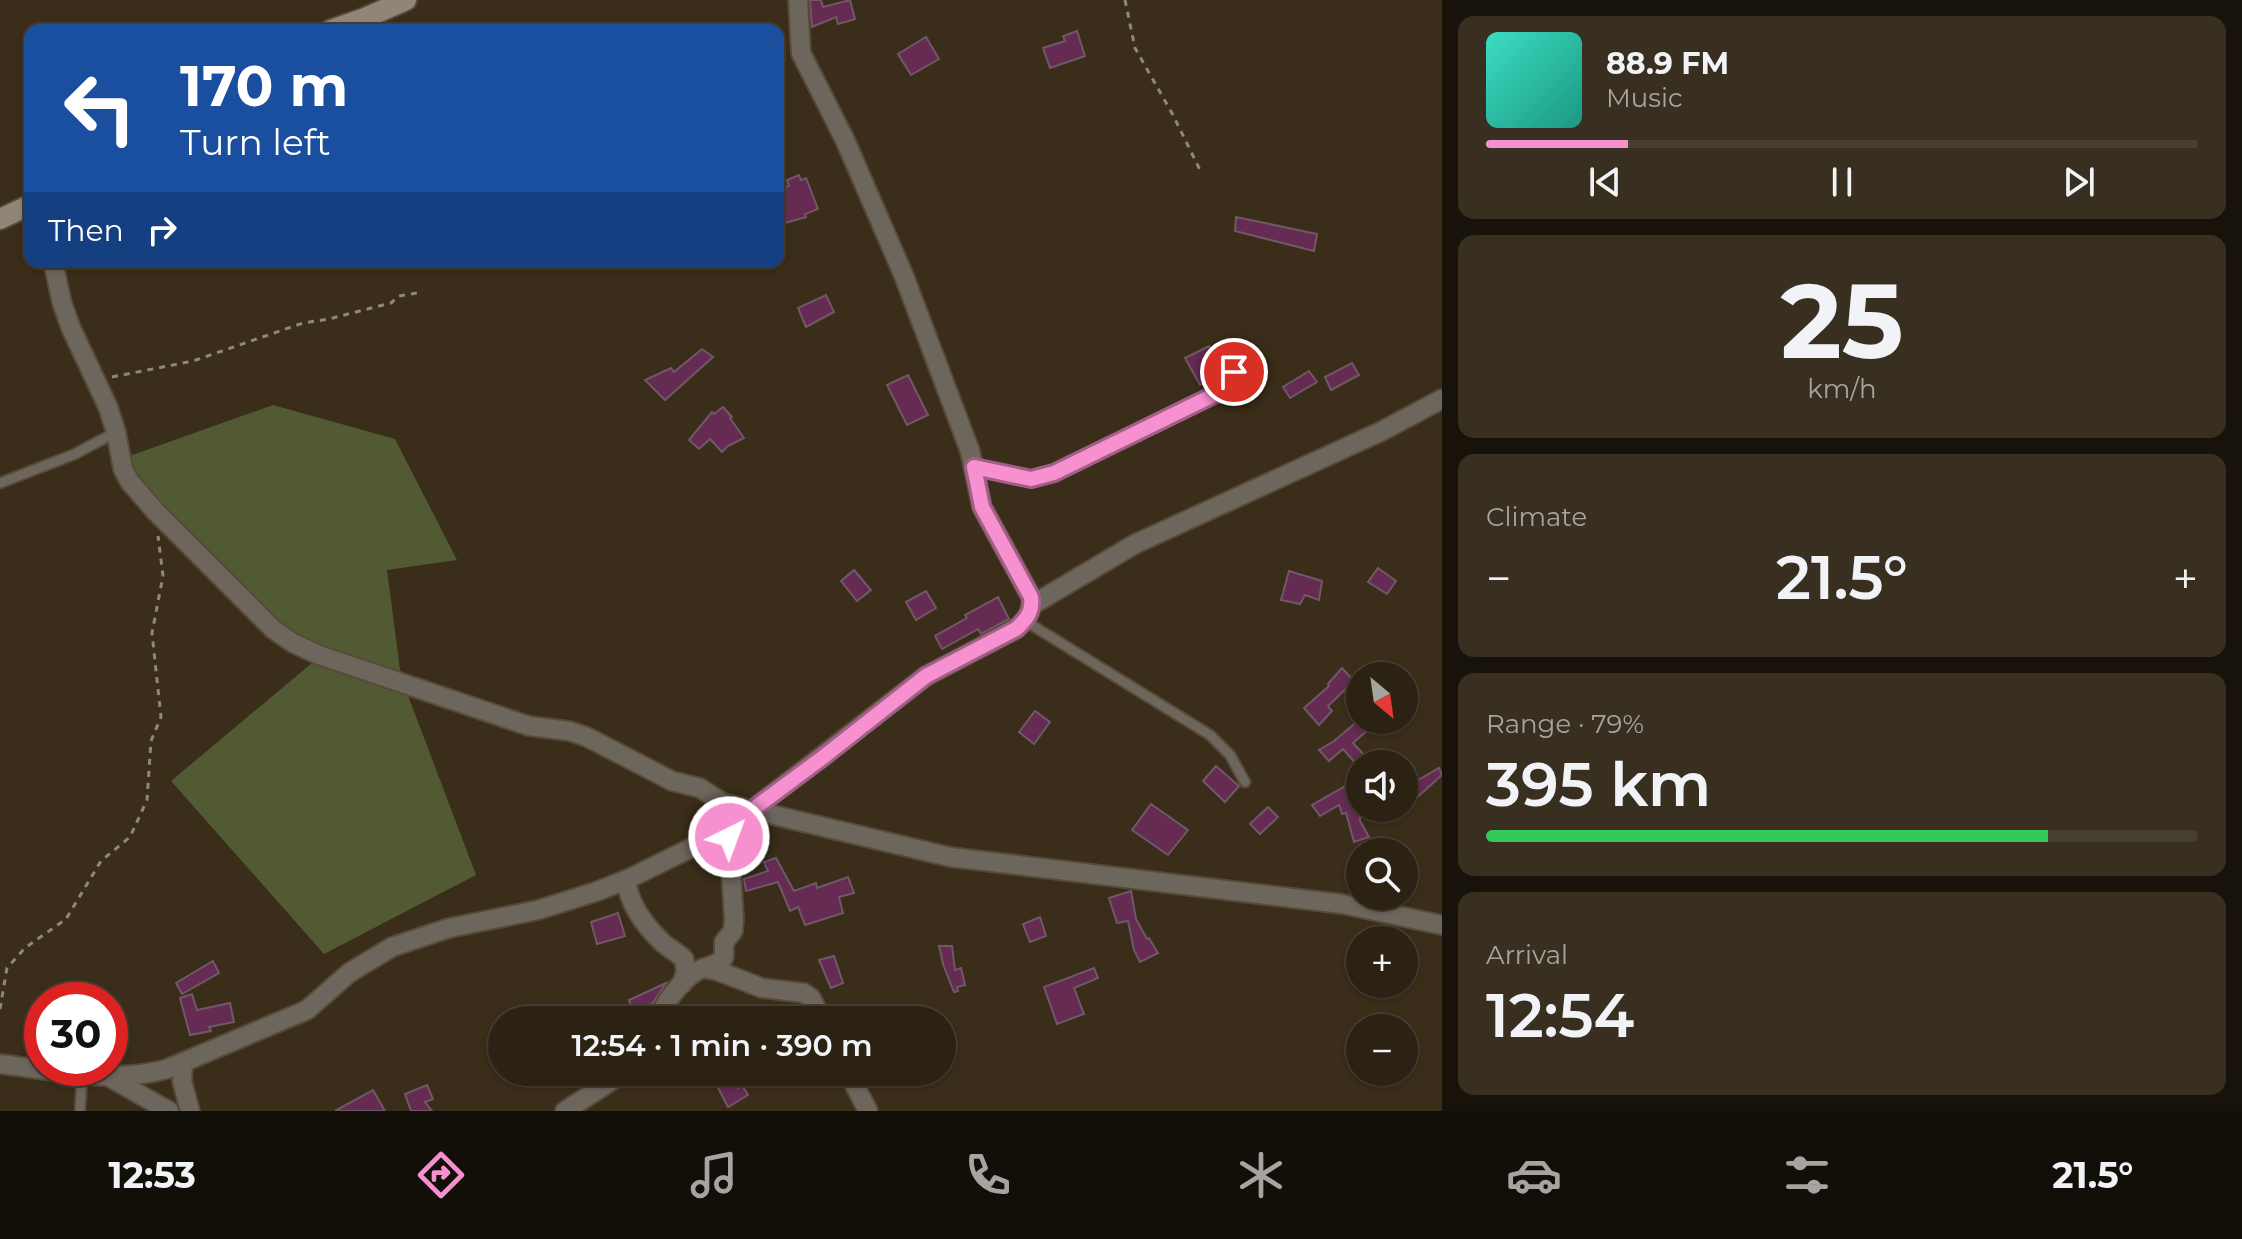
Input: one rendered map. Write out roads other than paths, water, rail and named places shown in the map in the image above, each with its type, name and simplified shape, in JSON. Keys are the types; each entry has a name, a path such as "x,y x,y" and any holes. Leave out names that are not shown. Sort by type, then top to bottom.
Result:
{"street":[{"path":"348,24 406,0"},
{"path":"798,0 801,53 845,140 904,276 974,467 982,507 1028,589 1029,613"},
{"path":"0,219 24,208"},
{"path":"54,268 62,303 99,385 130,482 264,621 304,649 529,726 569,731 587,737 672,781 700,788 723,803 950,857 1342,904 1442,925"},
{"path":"128,1075 150,1074 183,1064 307,1010 349,973 392,947 449,928 538,910 595,892 699,844 752,810 926,676 1016,629 1029,613 1135,544 1382,431 1442,399"},
{"path":"665,1006 695,972 722,961 724,942 733,931 734,920 729,837 733,824"},
{"path":"626,880 634,907 656,936 684,959 686,971 682,984"},
{"path":"703,968 762,988 804,993 815,1006"},
{"path":"0,1064 24,1067"},
{"path":"183,1064 182,1081 190,1111"},
{"path":"125,1086 169,1111"},
{"path":"565,1111 603,1086"},
{"path":"855,1086 868,1111"}],"lane":[{"path":"974,467 1020,478 1043,477 1232,386"},
{"path":"0,483 39,469 116,432"},
{"path":"1029,613 1210,735 1230,755 1245,782"},
{"path":"80,1111 81,1086"}]}
